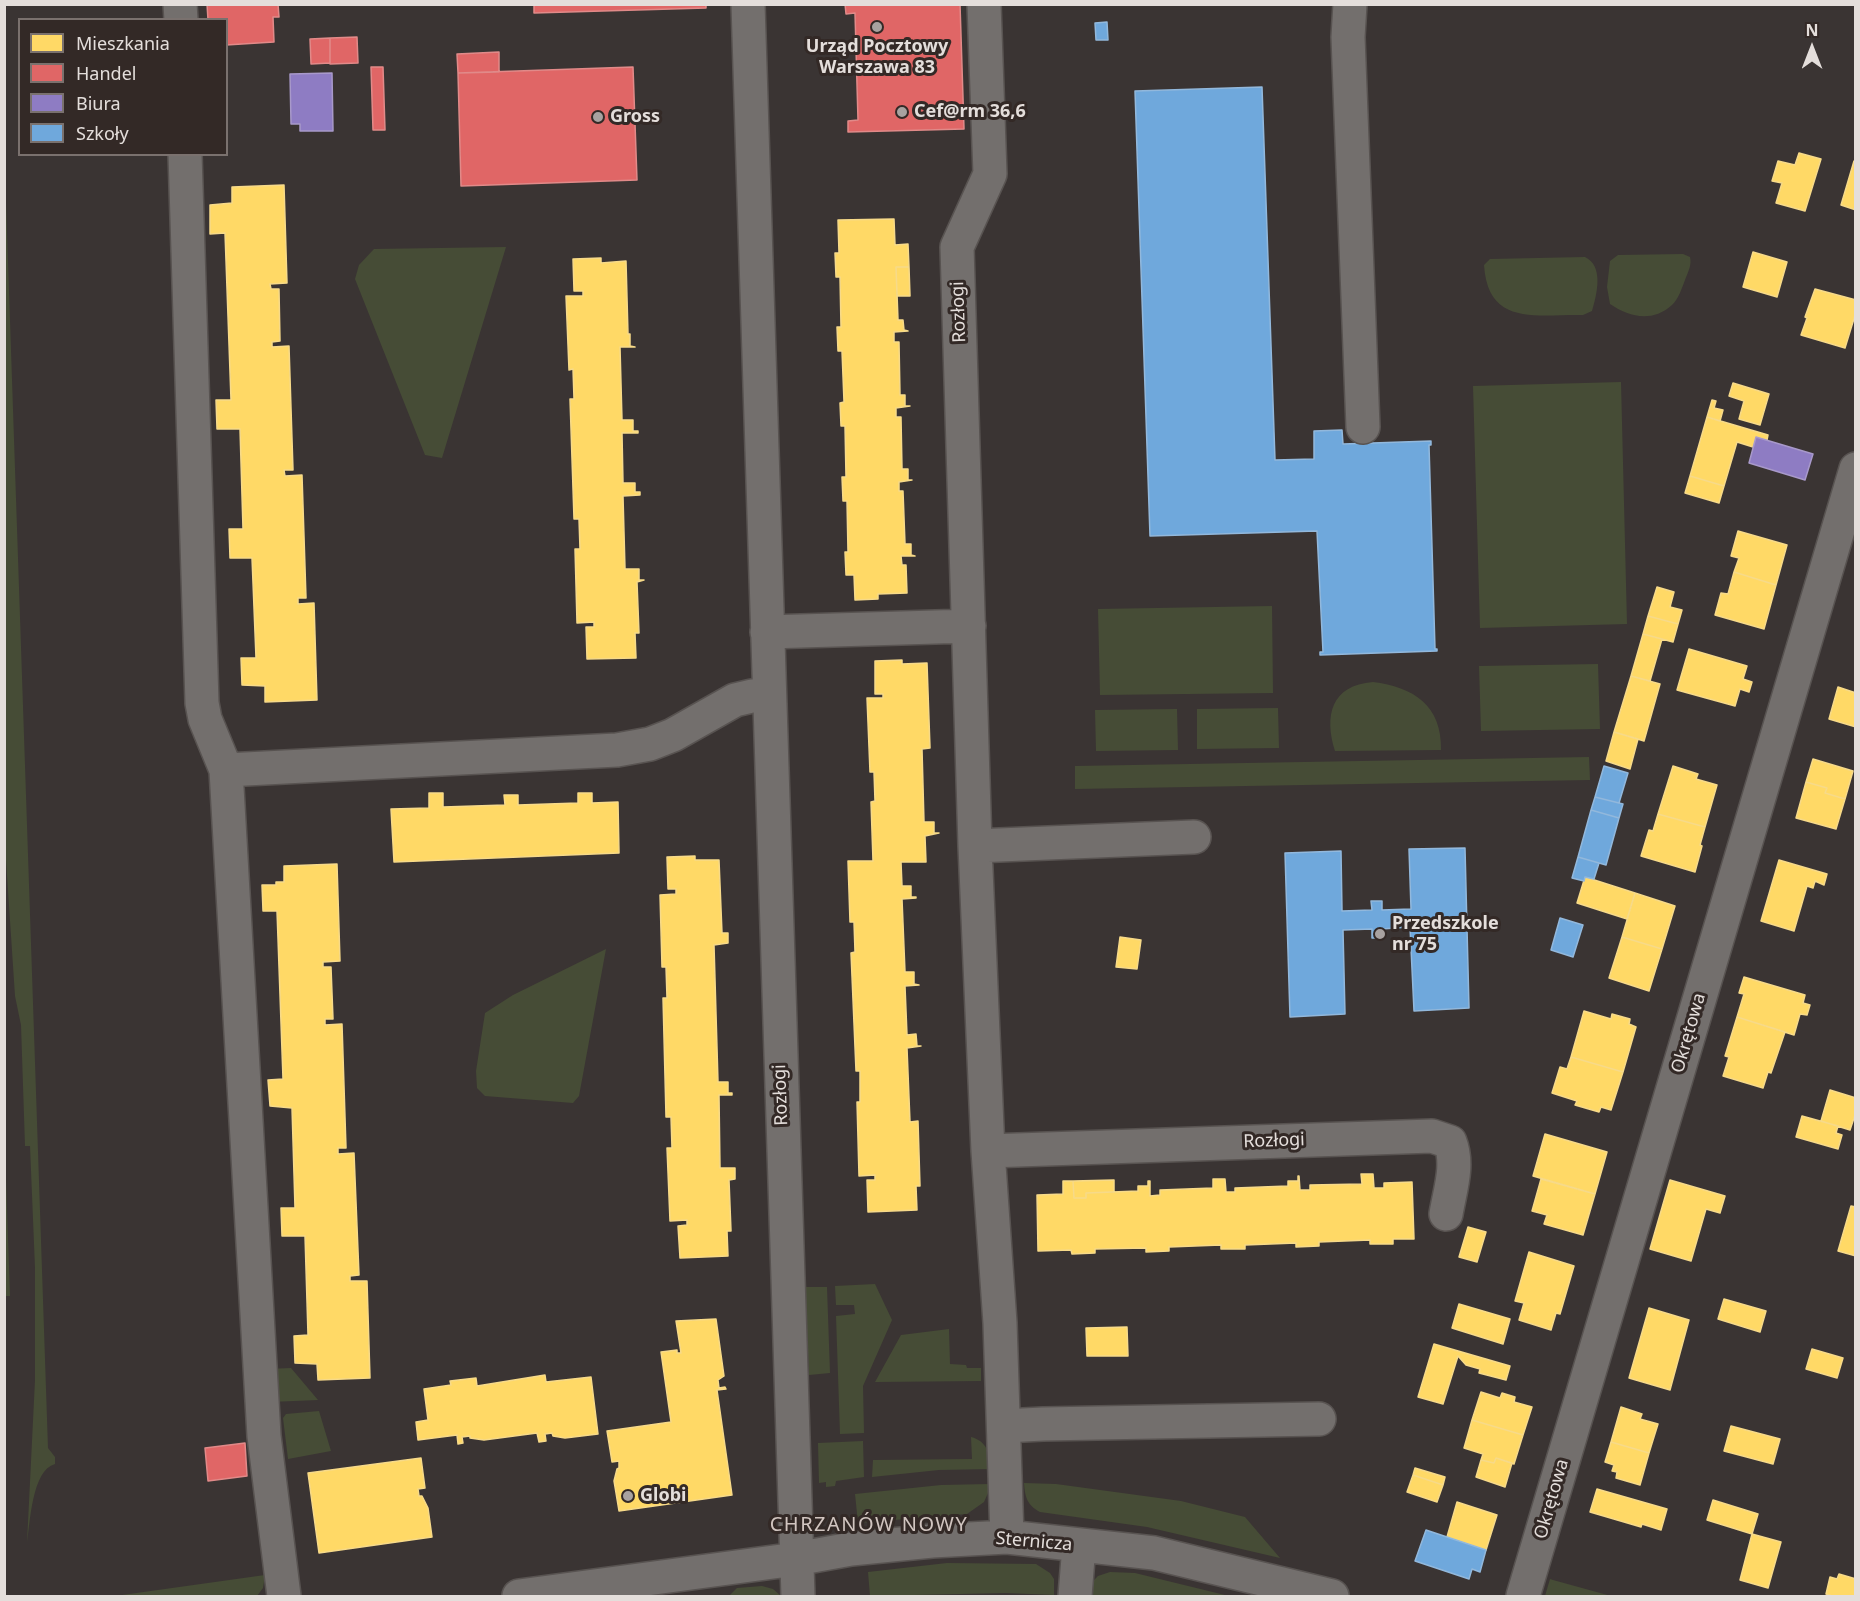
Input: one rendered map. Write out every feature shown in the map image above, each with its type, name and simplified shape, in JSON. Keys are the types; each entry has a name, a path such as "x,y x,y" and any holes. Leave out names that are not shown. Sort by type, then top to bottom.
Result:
{"street":[{"name":"Rozłogi","path":"748,4 798,1596"},
{"name":"Rozłogi","path":"984,4 990,174 957,247 975,846 988,1151 1000,1323 1007,1537"},
{"path":"1350,4 1348,37 1363,428"},
{"path":"185,156 202,703 205,719 226,770 264,1436 284,1596"},
{"name":"Okrętowa","path":"1523,1596 1856,469"},
{"path":"766,632 969,626"},
{"path":"226,770 617,750 650,744 673,735 735,700 769,694"},
{"path":"975,846 1194,837"},
{"name":"Rozłogi","path":"988,1151 1432,1136 1450,1142 1454,1154 1454,1170 1446,1214"},
{"path":"1004,1426 1319,1419"},
{"name":"Sternicza","path":"519,1596 851,1550 909,1543 1007,1537 1154,1552 1332,1596"},
{"path":"1075,1596 1079,1545"}],"green space":[{"path":"5,172 48,1448 55,1457 55,1464 47,1468 37,1486 27,1543 35,1380 35,1268 30,1146 25,1146 21,1025 15,996 4,830"},
{"path":"506,247 442,458 425,455 355,279 359,265 374,249"},
{"path":"1683,254 1690,257 1689,269 1676,300 1664,311 1649,316 1633,315 1610,304 1607,287 1610,261 1618,255"},
{"path":"1585,257 1595,267 1598,281 1592,311 1583,315 1533,315 1505,308 1495,299 1488,285 1484,265 1490,259"},
{"path":"1621,382 1627,624 1480,628 1473,386"},
{"path":"1272,606 1273,693 1100,695 1098,609"},
{"path":"1598,664 1600,729 1481,731 1479,666"},
{"path":"1373,682 1401,688 1422,701 1436,721 1441,750 1335,751 1330,726 1334,704 1348,689 1359,684"},
{"path":"1278,708 1279,748 1197,749 1197,709"},
{"path":"1177,709 1178,750 1096,751 1095,710"},
{"path":"1589,757 1590,780 1075,789 1075,766"},
{"path":"606,949 579,1096 573,1103 485,1096 477,1088 476,1071 485,1013 513,995"},
{"path":"5,1149 10,1296 5,1296 4,1292"},
{"path":"875,1284 892,1320 863,1386 864,1433 840,1434 836,1316 855,1314 854,1305 836,1305 835,1286"},
{"path":"805,1287 827,1287 830,1373 809,1375"},
{"path":"949,1329 950,1364 981,1368 981,1381 875,1382 901,1335"},
{"path":"291,1368 318,1400 270,1402 268,1369"},
{"path":"319,1411 331,1451 288,1459 283,1418 286,1414"},
{"path":"971,1437 981,1442 987,1449 992,1469 939,1470 872,1477 873,1460 972,1459"},
{"path":"863,1441 864,1477 836,1481 835,1486 826,1487 826,1482 819,1483 818,1443"},
{"path":"1024,1483 1056,1484 1181,1501 1245,1517 1280,1558 1147,1527 1040,1512 1028,1500"},
{"path":"989,1484 984,1502 967,1514 858,1523 855,1494 941,1485"},
{"path":"947,1563 1036,1564 1050,1573 1054,1579 1054,1595 1006,1593 870,1596 868,1572"},
{"path":"1110,1572 1135,1573 1229,1596 1090,1596 1091,1583 1098,1576"},
{"path":"265,1575 263,1588 257,1596 115,1596"},
{"path":"1550,1579 1553,1580 1611,1596 1545,1596"},
{"path":"762,1586 773,1589 781,1596 729,1596 737,1588"}],"building: Mieszkania":[{"path":"1799,153 1821,159 1805,211 1776,203 1782,183 1772,181 1778,161 1795,165"},
{"path":"1854,161 1856,161 1856,210 1841,205"},
{"path":"284,185 287,283 270,284 271,289 279,289 280,341 272,342 272,347 289,346 293,470 284,470 285,476 302,475 306,598 298,598 298,604 314,603 317,700 265,702 265,686 242,685 241,658 256,658 252,558 230,558 229,529 243,529 240,429 217,429 216,400 231,400 225,233 210,234 210,205 232,203 232,187"},
{"path":"894,219 895,245 908,244 909,267 896,267 898,320 903,320 904,330 908,331 894,332 894,342 899,342 900,395 905,395 905,406 910,406 896,408 896,417 901,417 902,469 908,469 908,480 912,480 899,482 899,491 903,491 905,544 911,544 911,555 915,556 901,556 902,565 906,565 907,593 878,594 878,599 855,600 854,575 846,575 847,501 843,501 842,477 846,477 845,426 841,426 840,403 844,402 842,351 838,351 837,327 841,327 840,277 836,277 835,253 839,253 838,220"},
{"path":"1753,252 1787,262 1777,297 1743,287"},
{"path":"601,258 601,263 626,261 628,334 630,334 630,346 635,347 620,347 622,420 633,420 633,431 638,431 638,433 622,433 623,483 635,483 635,492 640,492 640,495 623,496 625,569 639,569 639,580 644,580 637,582 639,633 635,633 636,658 587,659 586,627 594,627 594,622 577,623 575,549 580,549 579,519 574,519 570,399 574,399 573,369 569,370 566,296 583,296 583,291 574,291 573,259"},
{"path":"896,267 909,267 910,296 897,296"},
{"path":"1815,289 1856,300 1856,312 1845,348 1801,335"},
{"path":"1733,383 1769,394 1760,425 1739,419 1744,401 1729,396"},
{"path":"1712,400 1716,401 1714,408 1723,410 1720,421 1707,417"},
{"path":"1707,417 1768,435 1767,440 1756,437 1753,447 1737,442 1724,486 1690,476"},
{"path":"1690,476 1724,486 1719,503 1685,493"},
{"path":"1738,531 1787,545 1776,585 1734,572 1739,558 1731,556"},
{"path":"1734,572 1776,585 1764,629 1715,615 1721,593 1728,594"},
{"path":"1657,587 1674,592 1670,607 1682,610 1678,624 1648,616"},
{"path":"1648,616 1678,624 1673,642 1643,634"},
{"path":"1643,634 1662,639 1650,681 1631,676"},
{"path":"1689,649 1747,666 1743,679 1752,682 1749,692 1740,689 1735,706 1677,690"},
{"path":"902,660 902,664 927,663 930,748 922,749 924,822 934,822 934,833 939,833 925,836 926,862 901,862 902,886 911,886 911,897 916,897 902,899 905,972 914,972 914,984 919,985 905,986 907,1035 916,1034 917,1046 921,1046 907,1048 910,1122 918,1121 920,1186 916,1186 917,1210 868,1212 867,1180 875,1180 875,1175 859,1176 857,1102 860,1102 860,1071 856,1071 851,953 855,952 854,922 850,922 848,861 873,861 871,802 875,801 874,772 870,772 867,698 883,698 883,694 875,694 875,661"},
{"path":"1631,676 1660,684 1644,741 1614,732"},
{"path":"1838,687 1856,693 1856,727 1829,719"},
{"path":"1614,732 1638,739 1630,769 1606,761"},
{"path":"1813,759 1853,771 1845,799 1825,793 1827,788 1806,782"},
{"path":"1673,766 1698,774 1696,779 1717,785 1705,827 1658,814"},
{"path":"1806,782 1827,788 1825,793 1845,799 1836,829 1796,818"},
{"path":"429,793 443,793 443,807 505,805 504,795 518,795 518,805 578,803 578,793 592,793 592,803 618,802 619,853 394,862 391,809 429,808"},
{"path":"1658,814 1705,827 1695,872 1641,856 1649,830 1653,831"},
{"path":"695,856 695,860 719,860 722,933 728,933 728,943 714,945 718,1082 728,1082 728,1093 732,1093 732,1095 719,1095 720,1168 735,1168 735,1179 729,1180 731,1231 727,1231 728,1256 680,1258 678,1226 687,1225 687,1220 670,1221 667,1148 672,1148 671,1117 666,1117 663,998 667,998 666,967 662,967 660,895 676,894 676,889 668,889 667,857"},
{"path":"1779,860 1827,874 1824,885 1815,881 1813,888 1807,886 1794,931 1761,921"},
{"path":"337,864 340,961 323,962 323,967 331,967 333,1019 325,1019 325,1025 342,1024 346,1148 338,1148 338,1154 354,1153 359,1275 350,1276 350,1281 367,1281 370,1378 318,1380 317,1364 295,1363 294,1336 308,1335 305,1236 282,1236 281,1208 295,1208 292,1108 270,1106 268,1080 283,1079 277,911 263,911 262,885 276,885 276,882 284,882 284,866"},
{"path":"1585,877 1635,893 1627,919 1577,903"},
{"path":"1635,893 1675,906 1662,949 1622,937"},
{"path":"1120,937 1141,940 1137,969 1116,967"},
{"path":"1622,937 1662,949 1649,991 1609,978"},
{"path":"1744,977 1805,995 1803,1003 1810,1005 1807,1015 1800,1014 1794,1035 1737,1017 1744,994 1739,993"},
{"path":"1584,1011 1611,1019 1612,1014 1630,1019 1629,1024 1636,1027 1623,1072 1571,1057"},
{"path":"1737,1017 1785,1032 1771,1073 1768,1072 1763,1088 1723,1076 1729,1057 1725,1056"},
{"path":"1571,1057 1623,1072 1611,1110 1601,1107 1599,1112 1575,1105 1577,1101 1552,1093 1560,1067 1567,1069"},
{"path":"1830,1090 1856,1098 1856,1112 1850,1130 1821,1121"},
{"path":"1802,1116 1838,1126 1836,1133 1842,1135 1838,1149 1796,1137"},
{"path":"1545,1134 1607,1152 1595,1194 1533,1176"},
{"path":"1361,1174 1373,1174 1374,1188 1384,1188 1384,1183 1412,1182 1414,1239 1393,1239 1393,1244 1370,1244 1370,1240 1319,1242 1319,1246 1296,1247 1296,1243 1245,1245 1245,1249 1221,1249 1221,1245 1169,1247 1169,1251 1146,1252 1146,1248 1095,1249 1095,1253 1072,1254 1071,1250 1038,1251 1037,1195 1063,1194 1063,1181 1073,1181 1074,1198 1086,1198 1086,1193 1138,1191 1138,1186 1148,1186 1148,1181 1150,1181 1150,1196 1160,1195 1160,1190 1213,1188 1213,1179 1225,1179 1226,1192 1235,1192 1235,1188 1288,1186 1288,1181 1298,1181 1299,1176 1300,1190 1310,1190 1310,1185 1362,1184"},
{"path":"1541,1179 1595,1194 1583,1235 1544,1224 1547,1215 1532,1211"},
{"path":"1114,1180 1114,1192 1086,1193 1086,1198 1074,1198 1073,1181"},
{"path":"1670,1180 1725,1196 1720,1213 1706,1209 1691,1261 1650,1249"},
{"path":"1851,1206 1856,1207 1856,1256 1838,1251"},
{"path":"1468,1227 1486,1232 1477,1262 1459,1257"},
{"path":"1529,1252 1574,1266 1560,1314 1556,1313 1551,1330 1519,1320 1524,1303 1515,1301"},
{"path":"1724,1299 1766,1311 1760,1332 1718,1319"},
{"path":"1459,1304 1510,1319 1503,1344 1452,1328"},
{"path":"1649,1308 1689,1320 1670,1390 1629,1378"},
{"path":"716,1319 724,1376 718,1380 719,1388 725,1387 726,1389 717,1390 732,1495 619,1511 614,1481 619,1461 612,1462 607,1431 671,1422 661,1352 677,1350 677,1353 681,1353 676,1321"},
{"path":"1127,1327 1128,1356 1087,1356 1086,1328"},
{"path":"1434,1344 1510,1366 1506,1380 1479,1373 1480,1369 1466,1365 1458,1356 1443,1404 1418,1397"},
{"path":"1812,1349 1843,1358 1837,1378 1806,1369"},
{"path":"545,1375 546,1382 591,1377 598,1434 565,1438 553,1436 552,1433 545,1434 546,1441 539,1442 537,1433 484,1440 470,1438 470,1436 462,1437 463,1443 458,1444 457,1435 418,1440 416,1422 428,1420 424,1389 451,1385 450,1381 476,1378 477,1386"},
{"path":"1481,1392 1500,1398 1502,1393 1515,1397 1514,1402 1532,1407 1523,1435 1472,1420"},
{"path":"1621,1407 1642,1414 1640,1419 1658,1424 1649,1453 1611,1442"},
{"path":"1472,1420 1523,1435 1514,1464 1496,1458 1494,1463 1481,1460 1483,1454 1464,1448"},
{"path":"1731,1426 1780,1439 1773,1464 1724,1451"},
{"path":"1611,1442 1649,1453 1640,1485 1616,1478 1617,1472 1612,1471 1614,1465 1605,1462"},
{"path":"421,1458 425,1488 418,1489 419,1496 422,1496 428,1508 432,1537 319,1553 308,1473"},
{"path":"1496,1458 1512,1463 1505,1487 1476,1477 1481,1460 1494,1463"},
{"path":"1415,1468 1445,1477 1443,1485 1413,1475"},
{"path":"1413,1475 1443,1485 1437,1502 1407,1492"},
{"path":"1597,1489 1667,1509 1661,1530 1642,1524 1641,1527 1590,1512"},
{"path":"1713,1500 1758,1514 1752,1534 1707,1520"},
{"path":"1457,1502 1497,1515 1486,1550 1447,1537"},
{"path":"1752,1534 1781,1542 1768,1588 1740,1580"},
{"path":"1839,1574 1856,1579 1856,1596 1826,1594 1830,1577 1837,1579"}],"building: Handel":[{"path":"207,4 278,4 279,17 273,17 274,42 228,45 228,18 208,18"},
{"path":"534,4 706,4 706,8 534,13"},
{"path":"845,4 960,4 964,129 848,132 848,121 858,120 855,13 846,14"},
{"path":"357,37 358,63 330,64 330,38"},
{"path":"330,38 330,63 311,64 310,39"},
{"path":"499,52 499,72 458,73 457,54"},
{"path":"371,67 383,67 385,130 373,130"},
{"path":"633,67 637,180 461,186 458,73"},
{"path":"245,1443 247,1476 208,1481 205,1448"}],"building: Biura":[{"path":"332,73 333,131 300,131 300,124 291,124 290,74"},
{"path":"1756,437 1813,454 1805,480 1749,463"}],"building: Szkoły":[{"path":"1107,22 1108,40 1096,40 1095,23"},
{"path":"1262,87 1275,460 1314,459 1314,431 1342,430 1343,444 1431,441 1429,445 1435,649 1437,651 1320,655 1320,652 1323,652 1317,531 1150,536 1135,91"},
{"path":"1604,766 1628,773 1619,803 1595,797"},
{"path":"1595,797 1623,804 1619,818 1591,810"},
{"path":"1591,810 1619,818 1606,865 1578,857"},
{"path":"1465,848 1469,1008 1414,1011 1410,927 1381,929 1382,938 1372,938 1372,929 1343,930 1345,1014 1290,1017 1285,853 1341,851 1342,911 1372,910 1371,901 1382,901 1382,910 1411,909 1409,849"},
{"path":"1578,857 1599,863 1594,879 1585,877 1584,881 1572,878"},
{"path":"1560,918 1583,925 1573,957 1551,950"},
{"path":"1426,1530 1486,1550 1480,1572 1472,1569 1469,1579 1415,1561"}],"place":[{"name":"Urząd Pocztowy Warszawa 83","path":"877,27"},
{"name":"Cef@rm 36,6","path":"902,112"},
{"name":"Gross","path":"598,117"},
{"name":"Przedszkole nr 75","path":"1380,934"},
{"name":"Globi","path":"628,1496"}],"district":[{"name":"CHRZANÓW NOWY","path":"869,1525"}]}
